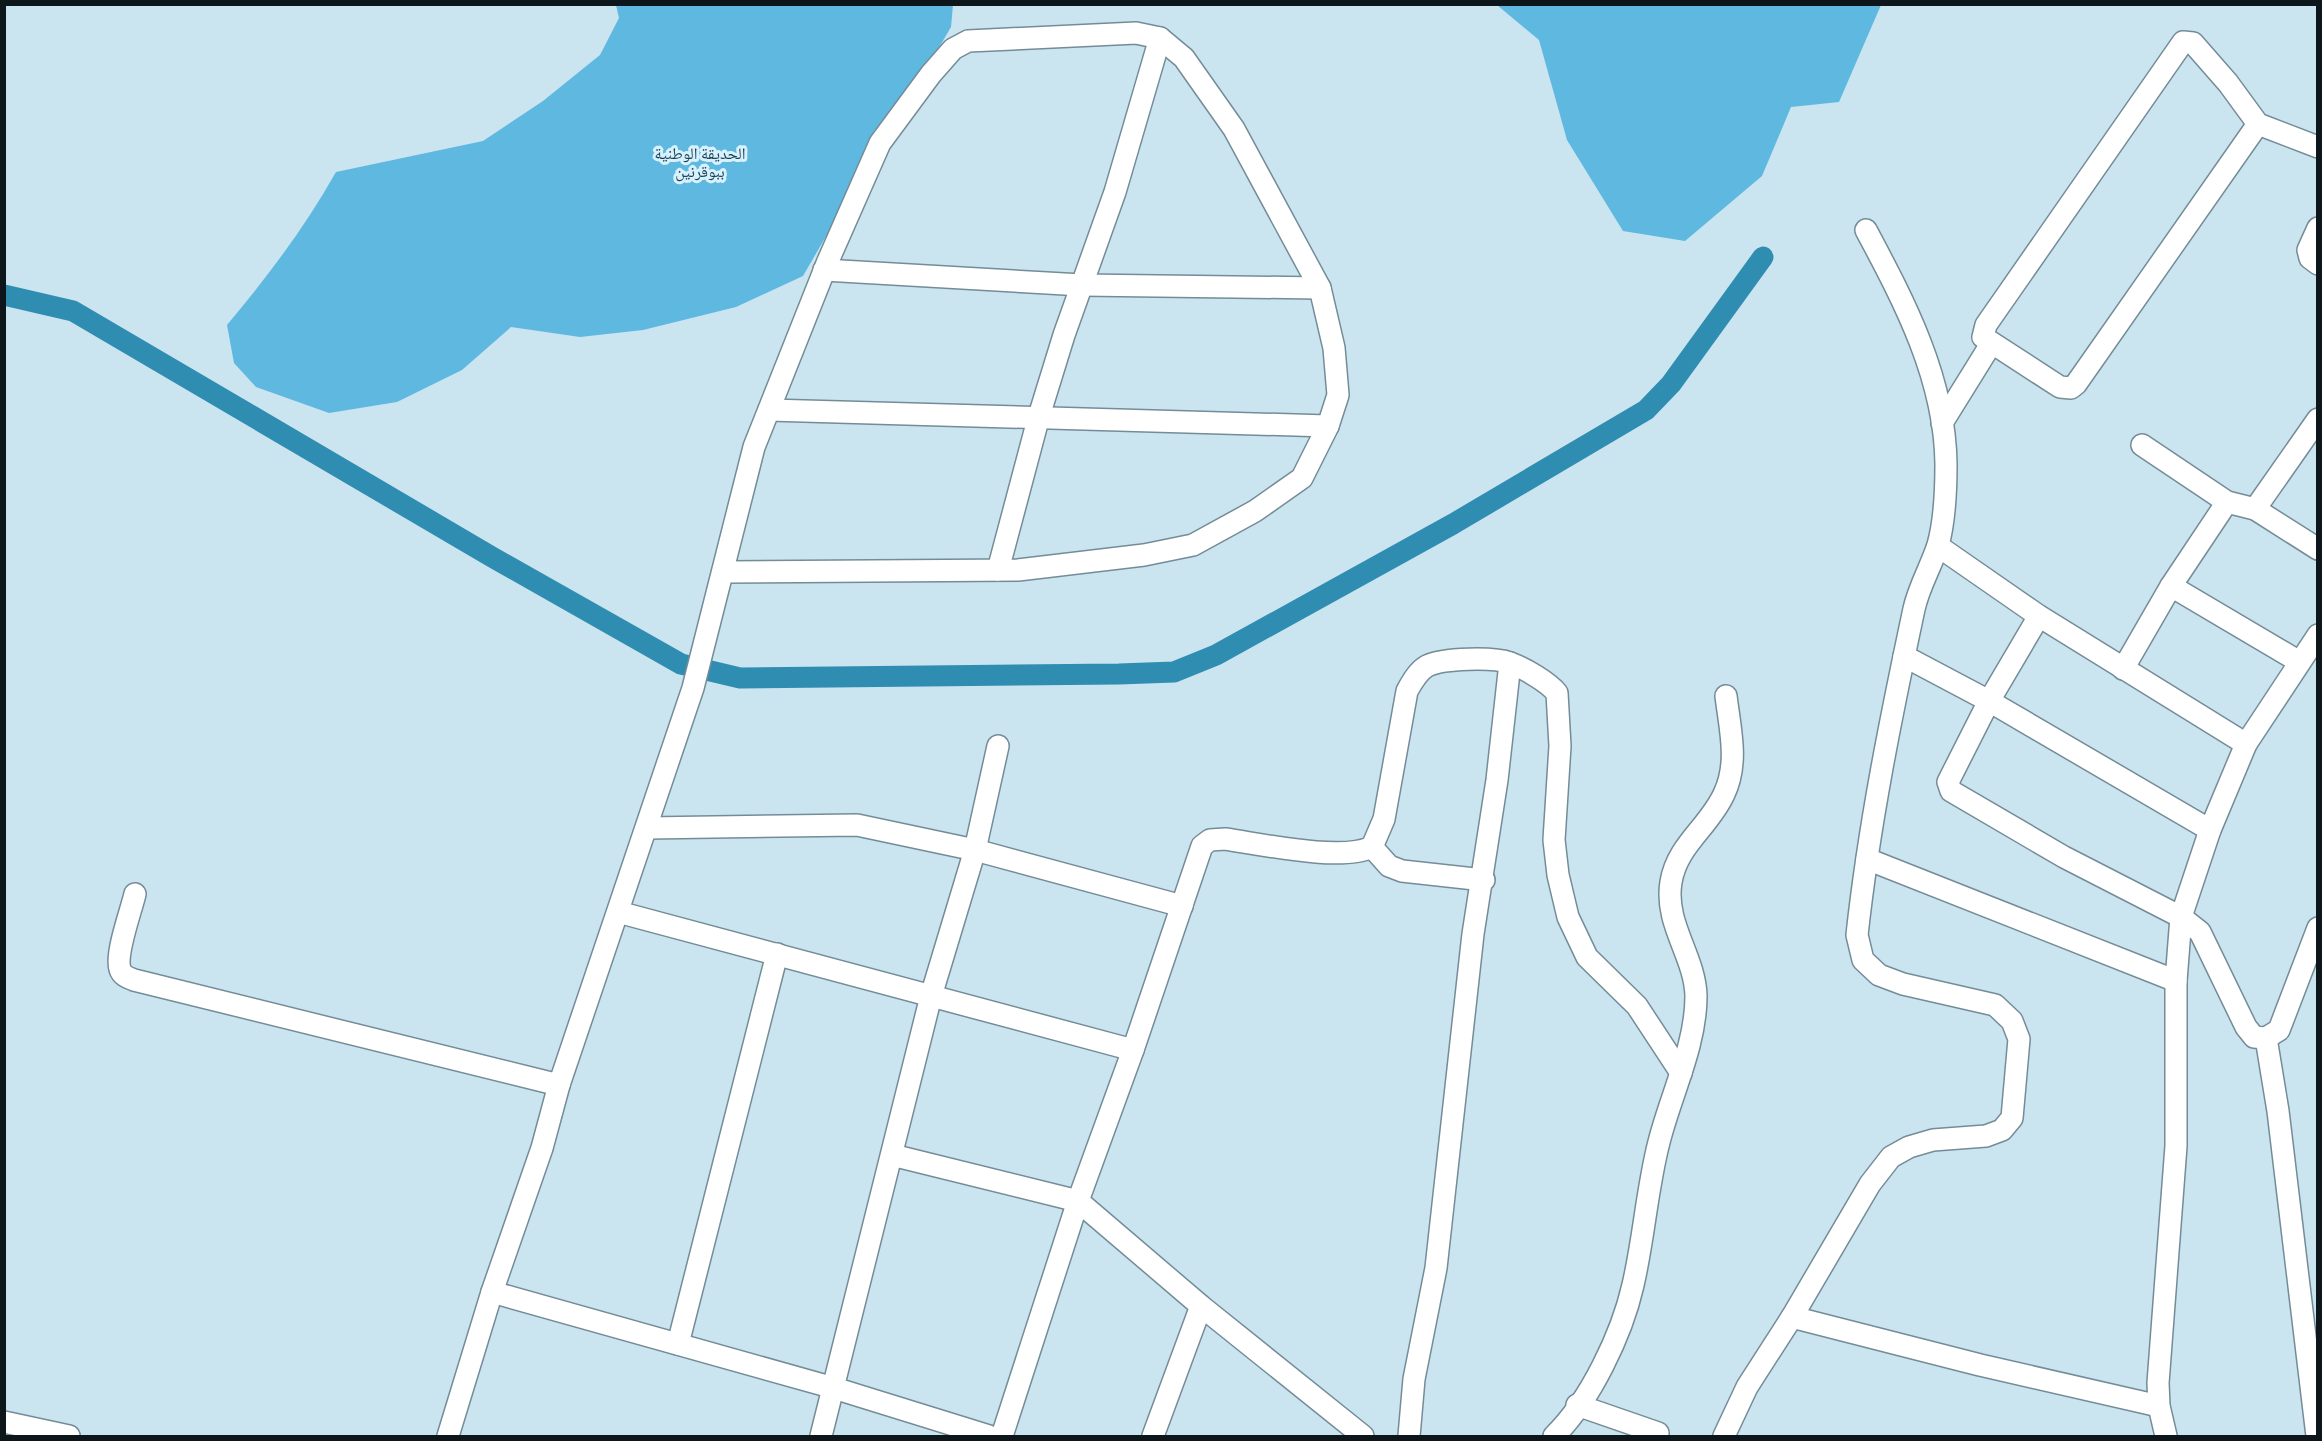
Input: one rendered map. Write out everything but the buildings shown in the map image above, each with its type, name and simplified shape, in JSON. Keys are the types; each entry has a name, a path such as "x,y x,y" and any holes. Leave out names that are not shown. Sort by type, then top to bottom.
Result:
{"street":[{"path":"448,1437 492,1292 542,1148 559,1084 693,688 709,635 724,572 754,447 824,270 880,143 953,49 968,40 1136,33 1160,38 1184,58 1234,129 1320,288 1334,348 1338,395 1328,426 1302,478 1255,511 1193,545 1144,555 998,570 724,572"},
{"path":"998,570 1039,416 1115,192 1160,38"},
{"path":"2258,124 2071,388 2060,387 1983,337 1983,330 2183,42 2193,43 2228,82 2258,124 2318,147"},
{"path":"2318,228 2308,250 2310,258 2318,264"},
{"path":"1724,1437 1747,1387 1792,1317 1870,1184 1891,1157 1909,1147 1933,1140 1986,1136 2002,1130 2012,1118 2019,1039 2012,1021 1995,1005 1903,984 1879,975 1863,960 1857,935 1882,762 1904,656 1917,595 1938,546 1945,503 1946,462 1942,423 1933,378 1916,330 1866,230"},
{"path":"824,270 1082,285 1320,288"},
{"path":"1942,423 1991,344"},
{"path":"769,410 1328,426"},
{"path":"2255,509 2318,419"},
{"path":"2142,445 2227,502 2255,509 2318,549"},
{"path":"2123,669 2171,586 2227,502"},
{"path":"1938,546 2039,616 2246,744"},
{"path":"2171,586 2298,661"},
{"path":"2039,616 1989,701 1948,782 1951,791 2064,857 2181,917 2200,932 2246,1027 2254,1037 2266,1038 2279,1030 2318,928"},
{"path":"2166,1437 2158,1406 2159,1341 2176,1146 2176,981 2181,917 2210,830 2246,744 2298,661 2318,635"},
{"path":"1904,656 1989,701 2210,830"},
{"path":"1002,1437 1078,1201 1133,1050 1202,846 1209,840 1225,839 1334,853 1360,853 1372,848 1384,819 1407,691 1416,676 1428,666 1448,662 1484,660 1510,663 1554,688 1559,696 1560,746 1554,840 1563,896 1578,941 1587,957 1636,1006 1681,1073"},
{"path":"1409,1437 1414,1379 1436,1268 1473,934 1484,880 1510,663"},
{"path":"1554,1437 1577,1406 1606,1359 1633,1286 1659,1142 1681,1073 1695,1008 1696,993 1670,911 1669,897 1678,858 1719,804 1730,776 1734,756 1726,696"},
{"path":"821,1437 931,996 975,850 998,746"},
{"path":"646,828 857,825 975,850 1182,906"},
{"path":"1372,848 1389,866 1402,871 1484,880"},
{"path":"1867,859 2176,981"},
{"path":"135,894 119,957 120,969 124,975 134,980 559,1084"},
{"path":"618,912 1133,1050"},
{"path":"678,1344 777,954"},
{"path":"2266,1038 2279,1121 2317,1437"},
{"path":"892,1155 1078,1201 1201,1306 1363,1437"},
{"path":"492,1292 834,1388 989,1437"},
{"path":"1153,1437 1201,1306"},
{"path":"1792,1317 1980,1365 2158,1406"},
{"path":"1577,1406 1663,1435"},
{"path":"4,1422 69,1437"}],"green space":[{"name":"الحديقة الوطنية ببوقرنين","path":"616,5 953,5 951,27 921,78 874,131 847,200 803,276 736,307 643,330 580,337 511,327 462,370 397,402 329,413 256,387 234,363 227,325 285,251 336,172 483,141 543,101 600,55 619,18"},
{"path":"1497,5 1881,5 1839,102 1791,107 1762,176 1685,241 1623,231 1567,140 1539,40"}],"waterway":[{"path":"4,295 73,311 492,557 681,664 740,678 1119,674 1174,672 1216,655 1453,524 1646,410 1671,384 1763,257"}]}
